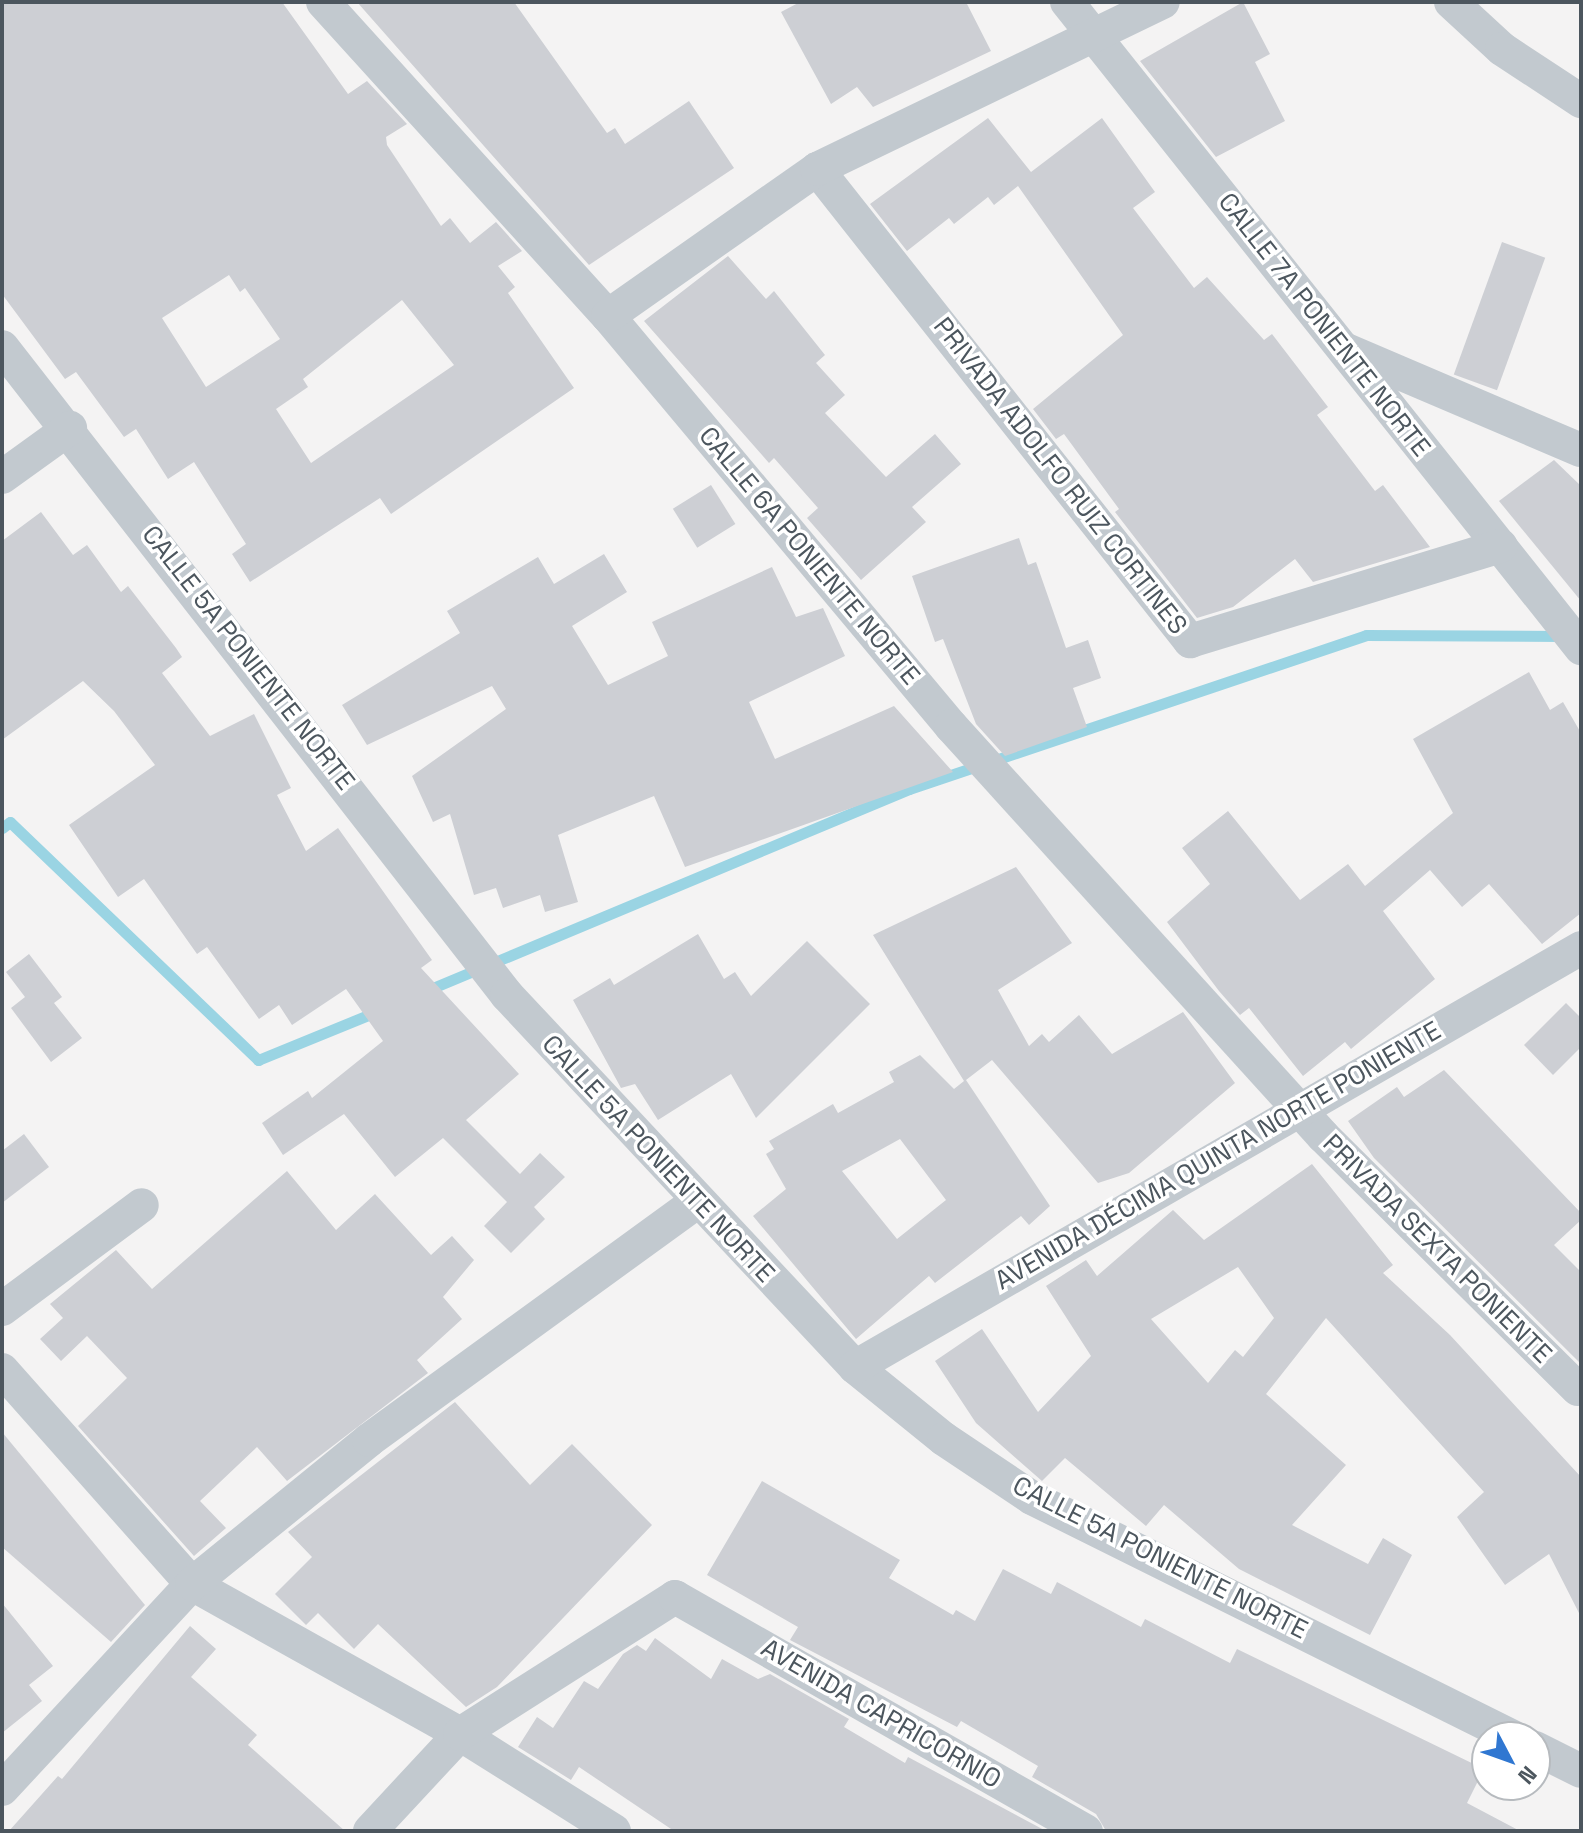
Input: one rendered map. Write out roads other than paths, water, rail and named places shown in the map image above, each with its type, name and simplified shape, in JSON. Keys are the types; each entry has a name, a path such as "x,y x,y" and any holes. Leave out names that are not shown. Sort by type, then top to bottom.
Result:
{"street":[{"name":"CALLE 6A PONIENTE NORTE","path":"323,2 608,316 951,726 1298,1107"},
{"name":"CALLE 7A PONIENTE NORTE","path":"1067,2 1581,648"},
{"path":"608,316 817,169 1092,32 1163,2"},
{"path":"1451,2 1502,49 1581,101"},
{"name":"PRIVADA ADOLFO RUIZ CORTINES","path":"817,169 1190,641 1510,560"},
{"name":"CALLE 5A PONIENTE NORTE","path":"2,347 70,428 507,995 695,1203 855,1367 944,1439 1032,1498 1481,1721"},
{"path":"1343,349 1581,450"},
{"path":"2,477 70,428"},
{"name":"AVENIDA DÉCIMA QUINTA NORTE PONIENTE","path":"855,1367 1298,1107 1581,948"},
{"name":"PRIVADA SEXTA PONIENTE","path":"1298,1107 1578,1389"},
{"path":"2,1789 192,1584 369,1440 695,1203"},
{"path":"2,1309 142,1205"},
{"path":"2,1370 192,1584 460,1734 614,1831"},
{"name":"AVENIDA CAPRICORNIO","path":"460,1734 675,1597 1086,1831"},
{"path":"370,1831 460,1734"},
{"path":"1551,1756 1581,1771"}],"waterway":[{"path":"423,992 909,789 1366,635 1564,636"},
{"path":"2,828 10,822 258,1060 378,1011"}]}
